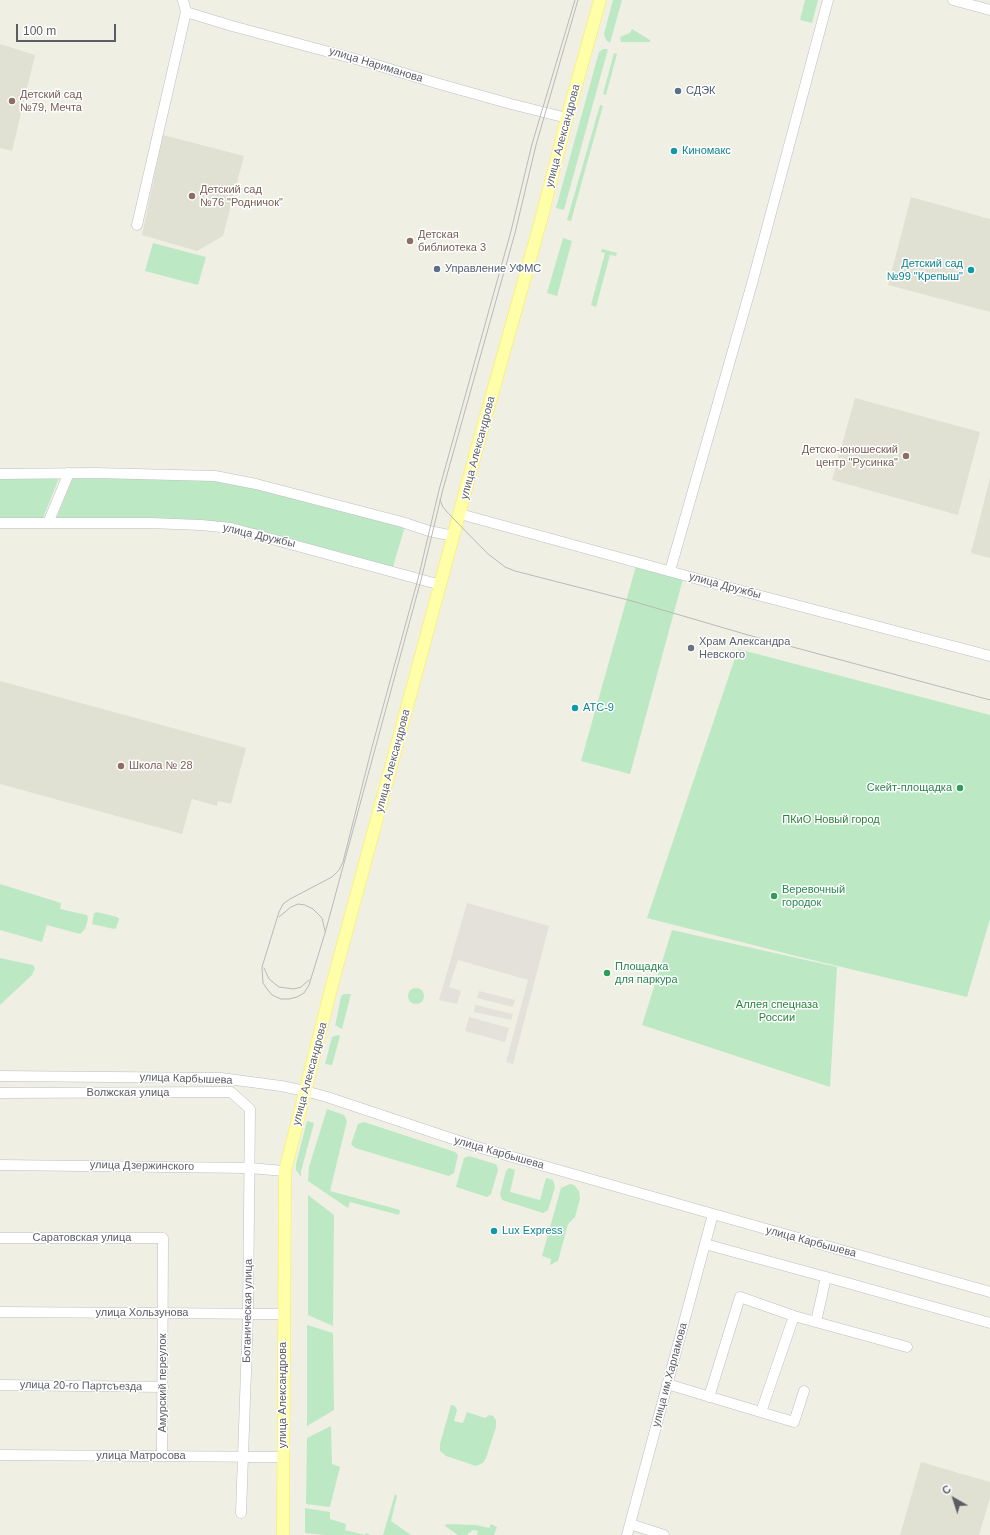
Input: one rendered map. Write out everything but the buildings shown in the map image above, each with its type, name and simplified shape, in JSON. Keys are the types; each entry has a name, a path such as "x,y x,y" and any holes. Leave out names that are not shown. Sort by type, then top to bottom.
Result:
{"main road":[{"name":"улица Александрова","path":"283,1535 282,1457 285,1171 332,985 600,0"}],"street":[{"path":"137,225 186,12 183,0"},
{"path":"670,571 753,280 828,0"},
{"path":"953,0 990,10"},
{"name":"улица Нариманова","path":"186,12 370,62 436,83 511,104 567,118"},
{"path":"48,523 69,473"},
{"path":"0,474 69,473 215,476 256,484 402,522 429,531 454,536"},
{"name":"улица Дружбы","path":"460,514 773,600 990,656"},
{"name":"улица Дружбы","path":"0,523 150,523 231,528 440,585"},
{"name":"улица Карбышева","path":"0,1076 221,1078 281,1086 305,1091 474,1146 990,1292"},
{"name":"Волжская улица","path":"0,1093 231,1092 250,1109"},
{"name":"Ботаническая улица","path":"241,1513 248,1314 250,1109"},
{"name":"улица Дзержинского","path":"0,1165 249,1168 285,1171"},
{"name":"улица им.Харламова","path":"627,1535 713,1214"},
{"name":"Саратовская улица","path":"0,1238 163,1238"},
{"name":"Амурский переулок","path":"162,1455 163,1238"},
{"path":"705,1244 990,1324"},
{"path":"816,1322 826,1277"},
{"path":"709,1397 740,1297 794,1316 907,1347"},
{"name":"улица Хользунова","path":"0,1312 283,1314"},
{"path":"762,1412 794,1316"},
{"path":"667,1384 794,1422 804,1390"},
{"name":"улица 20-го Партсъезда","path":"0,1385 162,1387"},
{"name":"улица Матросова","path":"0,1455 282,1457"},
{"path":"630,1524 664,1535"}],"shaded area":[{"name":"Детский сад №79, Мечта","path":"0,44 35,55 12,151 0,148"},
{"name":"Детский сад №76 \"Родничок\"","path":"163,135 244,156 223,236 197,251 142,235"},
{"path":"911,197 990,219 990,312 888,285"},
{"name":"Детско-юношеский центр \"Русинка\"","path":"855,398 980,432 958,515 832,480"},
{"path":"990,478 990,558 971,553"},
{"name":"Школа № 28","path":"0,681 246,748 231,804 218,801 217,806 192,799 182,834 0,784"},
{"path":"467,903 549,926 513,1064 506,1062 528,980 458,960 449,987 461,991 457,1004 439,1000"},
{"path":"479,991 515,1000 513,1007 477,998"},
{"path":"475,1005 513,1014 511,1020 474,1012"},
{"path":"469,1017 509,1028 505,1042 465,1031"},
{"path":"921,1462 990,1482 990,1498 979,1535 900,1535"}],"green space":[{"path":"613,0 622,0 610,43 606,40 604,34"},
{"path":"805,0 818,0 812,23 800,20"},
{"path":"632,29 650,40 650,42 621,42 620,37 630,33"},
{"path":"603,49 608,49 564,210 556,208 599,52"},
{"path":"614,53 617,54 606,95 603,94"},
{"path":"600,105 603,106 571,221 567,220"},
{"path":"563,238 572,241 557,296 547,293"},
{"path":"153,243 206,257 198,285 145,271"},
{"path":"602,249 617,253 616,256 610,255 596,307 591,305 605,253 601,252"},
{"path":"73,477 215,480 256,487 405,526 393,567 232,524 56,519"},
{"path":"0,478 59,478 43,518 0,518"},
{"path":"636,566 683,579 630,774 581,761"},
{"name":"ПКиО Новый город","path":"738,649 990,715 990,919 967,997 647,918"},
{"path":"0,884 61,903 60,909 87,915 88,919 85,929 80,934 47,925 42,942 0,930"},
{"path":"97,912 117,917 119,919 116,928 114,929 92,924 94,913"},
{"name":"Аллея спецназа России","path":"672,930 837,967 830,1087 642,1025"},
{"path":"0,958 33,965 35,968 32,975 0,1005"},
{"path":"416,988 423,993 424,996 419,1003 416,1004 409,999 408,996 413,989"},
{"path":"344,994 351,994 342,1029 335,1025 341,996"},
{"path":"338,1035 340,1036 332,1065 325,1064 332,1037"},
{"path":"327,1109 344,1115 347,1121 330,1191 400,1210 399,1215 350,1202 348,1208 308,1181 309,1167"},
{"path":"307,1121 314,1123 301,1171 301,1177 296,1170 296,1164"},
{"path":"364,1122 455,1152 458,1155 454,1173 449,1176 355,1148 351,1144 358,1124"},
{"path":"469,1156 495,1164 497,1166 498,1170 491,1194 487,1197 456,1187 464,1158"},
{"path":"509,1168 515,1170 510,1192 540,1200 546,1178 553,1180 555,1187 548,1210 543,1213 502,1200 500,1194 506,1171"},
{"path":"570,1184 574,1185 579,1191 580,1199 575,1217 568,1224 558,1261 550,1265 551,1259 542,1256 561,1188"},
{"path":"308,1195 334,1215 333,1326 308,1315"},
{"path":"307,1325 333,1333 334,1410 307,1426"},
{"path":"451,1405 455,1406 457,1410 454,1421 463,1423 467,1412 485,1418 489,1415 493,1416 496,1420 496,1427 483,1463 476,1466 446,1456 440,1451 440,1444"},
{"path":"331,1426 332,1464 340,1467 330,1507 306,1504 307,1438"},
{"path":"395,1494 397,1496 391,1521 411,1535 383,1535"},
{"path":"305,1508 330,1512 330,1519 346,1524 345,1530 365,1535 325,1535 305,1533"},
{"path":"446,1524 476,1525 489,1528 491,1524 497,1527 494,1535 477,1535 478,1531 472,1530 468,1533 468,1535 458,1535 445,1526"}],"tram line":[{"path":"575,0 532,144 511,231 439,490 418,579 372,747 343,862 339,870 332,877 283,904 279,912 262,967 263,983 272,995 281,999 297,997 304,993 309,985 325,933 421,580 443,489 515,233 536,145 578,0"},
{"path":"440,500 448,513 487,553 505,567 515,571 632,601 748,635 990,700"},
{"path":"279,917 291,907 298,904 305,905 313,909 322,918 325,931"},
{"path":"264,968 269,979 279,987 294,989 301,987 309,980"}],"place":[{"name":"СДЭК","path":"678,91"},
{"name":"Детский сад №79, Мечта","path":"12,101"},
{"name":"Киномакс","path":"674,151"},
{"name":"Детский сад №76 \"Родничок\"","path":"192,196"},
{"name":"Детская библиотека 3","path":"410,241"},
{"name":"Управление УФМС","path":"437,269"},
{"name":"Детский сад №99 \"Крепыш\"","path":"971,270"},
{"name":"Детско-юношеский центр \"Русинка\"","path":"906,456"},
{"name":"Храм Александра Невского","path":"691,648"},
{"name":"АТС-9","path":"575,708"},
{"name":"Школа № 28","path":"121,766"},
{"name":"Скейт-площадка","path":"960,788"},
{"name":"Веревочный городок","path":"774,896"},
{"name":"Площадка для паркура","path":"607,973"},
{"name":"Lux Express","path":"494,1231"}]}
